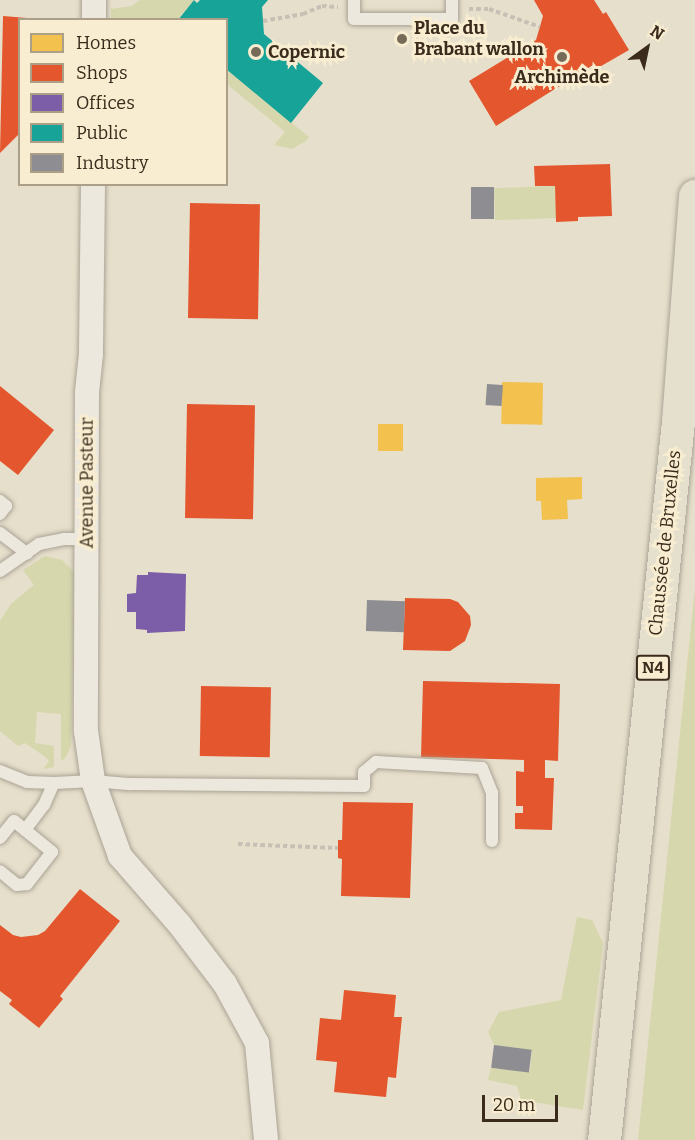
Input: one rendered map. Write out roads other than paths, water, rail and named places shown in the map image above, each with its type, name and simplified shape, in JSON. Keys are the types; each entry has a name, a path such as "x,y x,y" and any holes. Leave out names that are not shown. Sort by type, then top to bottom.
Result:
{"main road":[{"name":"Chaussée de Bruxelles","path":"604,1140 678,422 695,196"}],"street":[{"path":"94,0 94,18"},
{"name":"Avenue Pasteur","path":"93,186 86,731 93,781 120,856 180,926 225,984 257,1043 266,1140"}],"lane":[{"path":"354,4 354,19 452,19 452,4"},
{"path":"0,501 6,506 0,514"},
{"path":"0,533 27,553"},
{"path":"0,571 39,544 64,539 87,539"},
{"path":"0,771 27,782 364,786 364,772 376,762 482,768 492,793 492,841"},
{"path":"25,830 44,805 54,783"},
{"path":"0,838 14,821 52,852 27,884 17,885 0,871"}],"place":[{"name":"Place du Brabant wallon","path":"402,39"},
{"name":"Copernic","path":"256,52"},
{"name":"Archimède","path":"562,57"}]}
